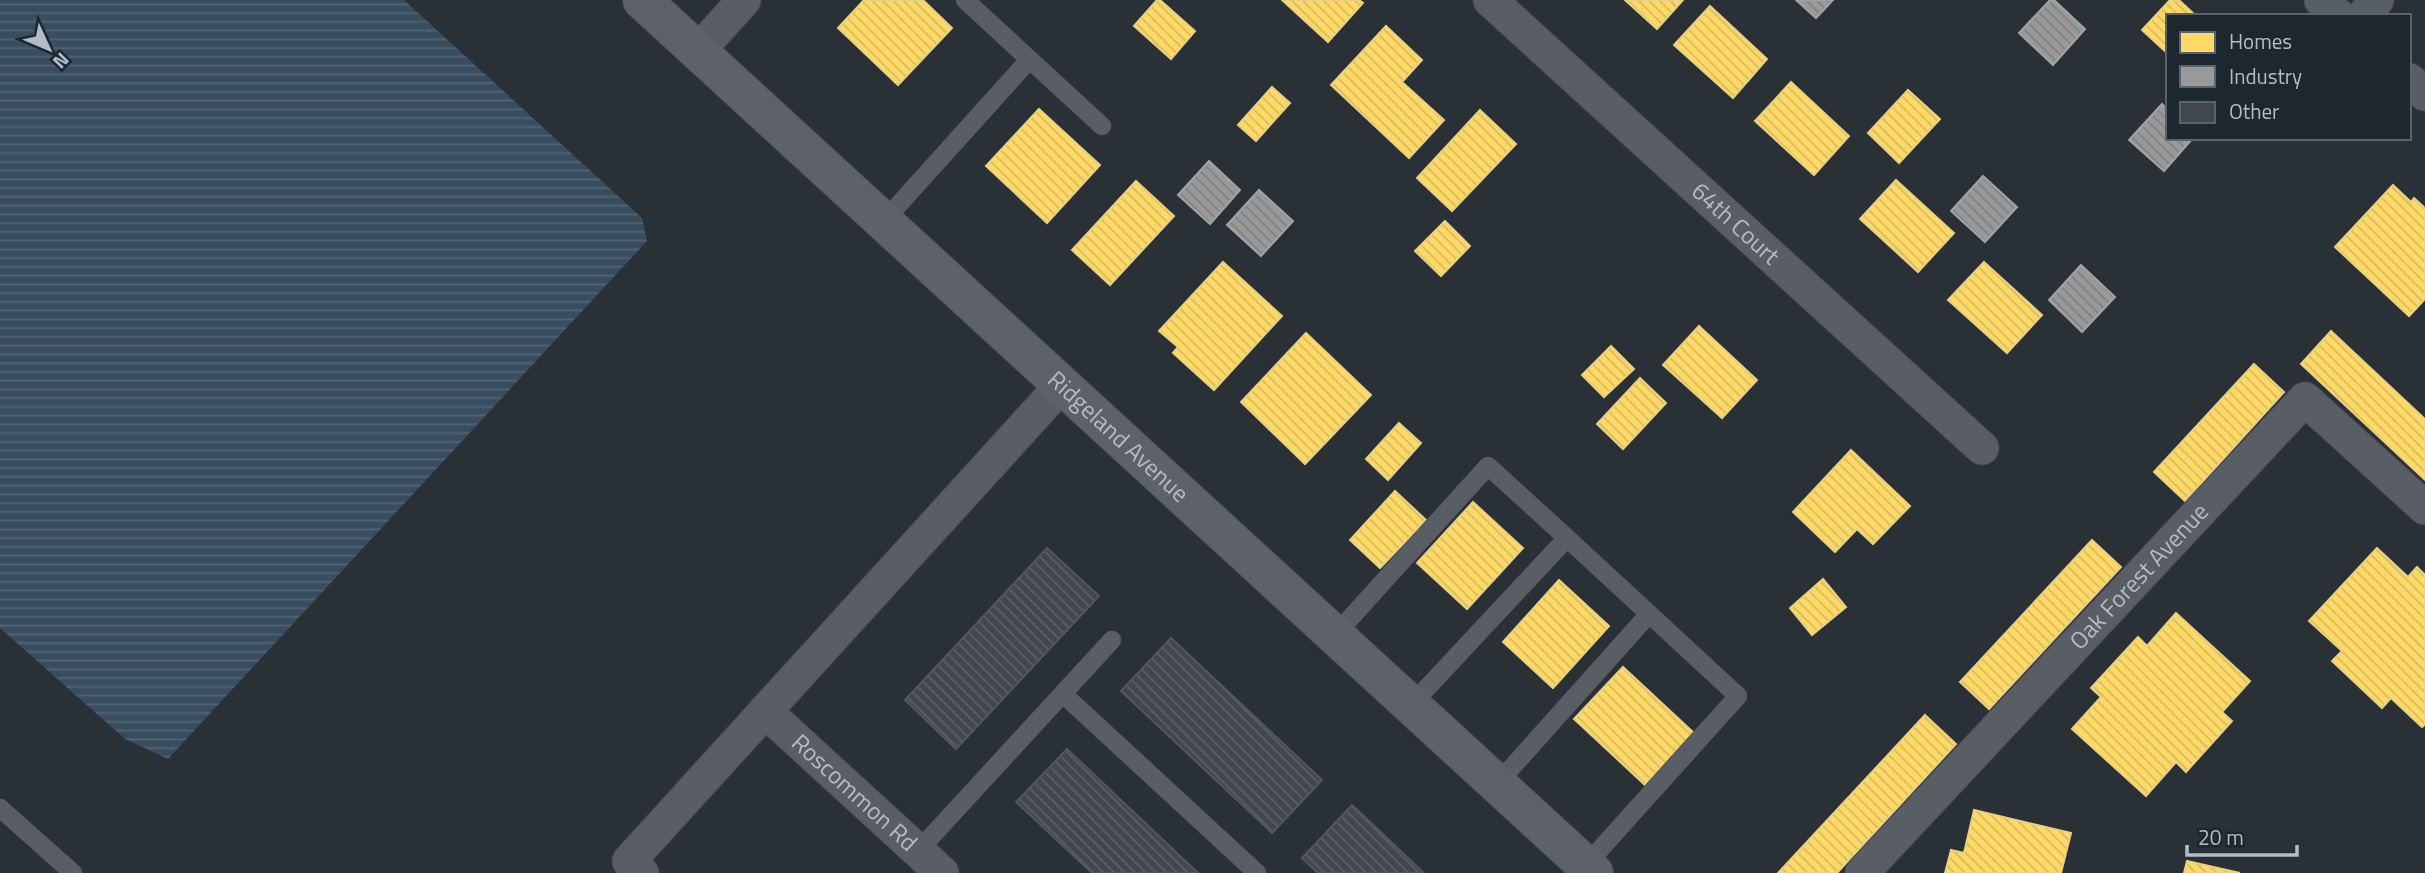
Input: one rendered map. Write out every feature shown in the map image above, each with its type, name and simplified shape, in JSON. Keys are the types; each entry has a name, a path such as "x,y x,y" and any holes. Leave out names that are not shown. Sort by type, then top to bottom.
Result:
{"street":[{"name":"Ridgeland Avenue","path":"642,0 1590,869"},
{"path":"698,51 744,0"},
{"name":"64th Court","path":"1490,0 1982,448"},
{"path":"2322,0 2337,14"},
{"path":"2365,14 2377,0"},
{"path":"2411,82 2425,94"},
{"path":"642,873 629,861 1062,385"},
{"name":"Oak Forest Avenue","path":"1862,873 2305,399 2425,508"},
{"name":"Roscommon Rd","path":"765,711 942,873"}],"lane":[{"path":"965,0 1102,126"},
{"path":"883,222 1029,61"},
{"path":"1335,635 1488,466 1567,538 1738,696 1590,869"},
{"path":"1411,705 1567,538"},
{"path":"1497,784 1649,614"},
{"path":"918,851 1112,640"},
{"path":"1063,694 1257,873"},
{"path":"0,808 72,873"}],"water":[{"path":"0,0 404,0 642,218 647,241 168,759 125,739 0,628"}],"building: Homes":[{"path":"864,0 923,0 952,28 898,85 838,28"},
{"path":"1157,0 1195,31 1171,59 1134,26"},
{"path":"1282,0 1359,0 1363,3 1328,42"},
{"path":"1625,0 1683,0 1657,29"},
{"path":"2170,0 2179,0 2194,14 2166,14 2166,52 2142,30"},
{"path":"1710,6 1767,59 1733,98 1674,45"},
{"path":"1386,26 1422,60 1402,82 1444,120 1409,158 1331,85"},
{"path":"1791,82 1849,136 1814,175 1755,121"},
{"path":"1272,87 1290,103 1256,141 1238,125"},
{"path":"1908,90 1940,119 1899,163 1868,133"},
{"path":"1039,109 1100,165 1047,223 986,166"},
{"path":"1480,110 1516,144 1452,211 1417,178"},
{"path":"1896,180 1954,233 1918,272 1860,219"},
{"path":"1136,181 1174,216 1110,285 1072,250"},
{"path":"2393,185 2411,202 2414,198 2425,208 2425,299 2409,316 2335,247"},
{"path":"1445,221 1470,246 1441,276 1415,251"},
{"path":"1223,262 1282,316 1214,390 1173,353 1178,347 1159,331"},
{"path":"1984,262 2042,315 2007,353 1948,300"},
{"path":"1699,326 1757,380 1722,418 1663,365"},
{"path":"2331,331 2425,419 2425,480 2301,364"},
{"path":"1306,333 1371,395 1305,464 1241,402"},
{"path":"1611,346 1634,369 1604,397 1582,375"},
{"path":"2254,364 2284,392 2185,501 2154,472"},
{"path":"1640,378 1666,403 1623,449 1597,424"},
{"path":"1399,423 1421,443 1388,480 1366,459"},
{"path":"1851,450 1910,506 1873,544 1857,529 1835,552 1793,512"},
{"path":"1395,491 1426,520 1380,568 1350,540"},
{"path":"1473,502 1523,548 1467,609 1417,563"},
{"path":"2092,540 2121,567 1989,709 1960,682"},
{"path":"2377,548 2408,577 2417,567 2425,575 2425,724 2422,727 2391,698 2382,708 2332,661 2342,651 2309,621"},
{"path":"1823,579 1846,607 1812,635 1790,608"},
{"path":"1559,580 1609,626 1553,688 1503,642"},
{"path":"2176,613 2250,681 2222,712 2232,721 2186,772 2176,762 2146,796 2072,729 2101,697 2091,688 2138,637 2147,646"},
{"path":"1623,667 1694,733 1645,785 1574,719"},
{"path":"1925,715 1956,744 1837,873 1778,873"},
{"path":"1974,810 2071,833 2061,873 1945,873 1951,850 1964,853"},
{"path":"2187,861 2240,873 2184,873"}],"building: Industry":[{"path":"1796,0 1833,0 1816,18"},
{"path":"2050,0 2054,0 2085,29 2053,65 2019,33"},
{"path":"2162,104 2166,108 2166,140 2191,140 2164,171 2129,140"},
{"path":"1209,161 1240,190 1210,224 1178,195"},
{"path":"1983,176 2017,207 1985,242 1951,211"},
{"path":"1259,190 1293,221 1261,256 1227,225"},
{"path":"2081,265 2115,297 2082,332 2049,300"}],"building: Other":[{"path":"1047,548 1099,596 956,749 905,700"},
{"path":"1171,638 1322,780 1272,833 1121,691"},
{"path":"1067,749 1198,873 1092,873 1016,802"},
{"path":"1352,805 1424,873 1318,873 1302,858"}]}
